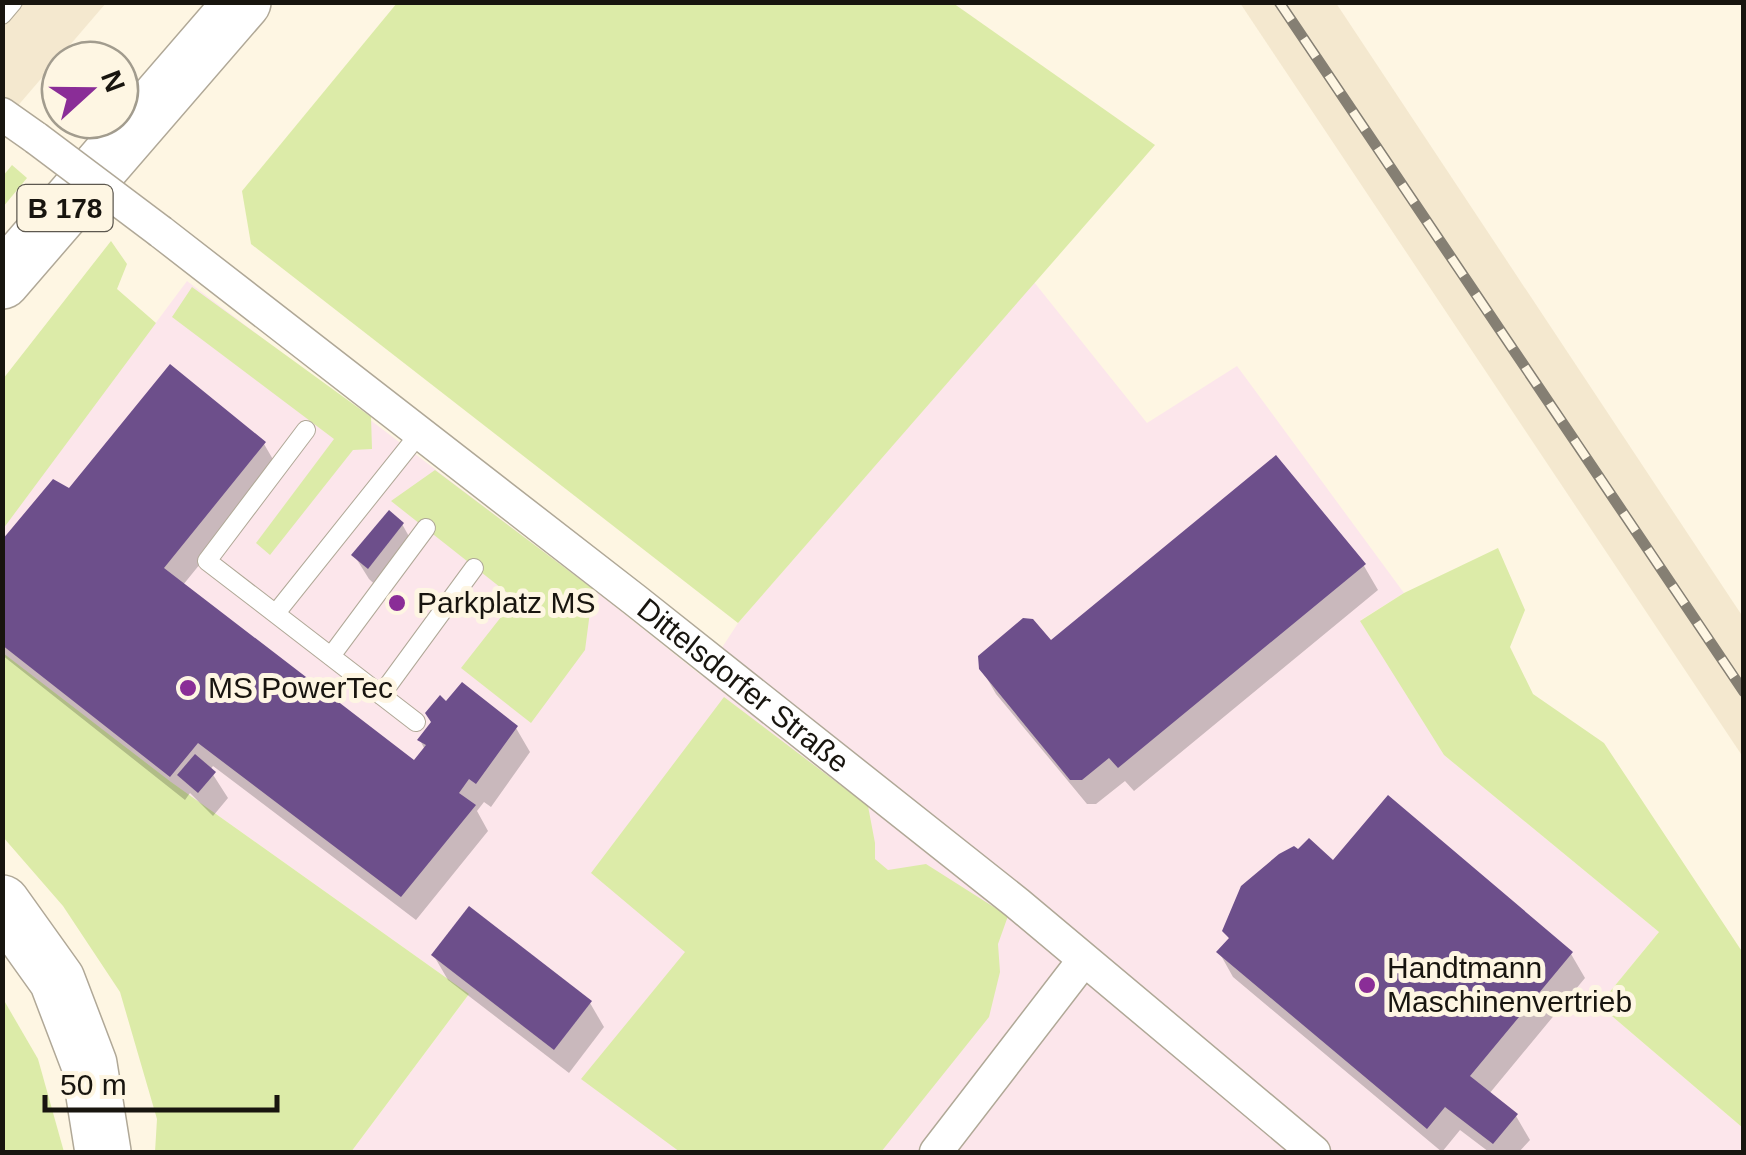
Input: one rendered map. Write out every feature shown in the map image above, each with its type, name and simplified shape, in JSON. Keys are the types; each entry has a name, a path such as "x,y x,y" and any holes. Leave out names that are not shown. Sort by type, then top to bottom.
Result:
{"highway":[{"name":"B 178","path":"2,281 243,2"},
{"path":"7,911 57,980 82,1047 103,1152"}],"street":[{"name":"Dittelsdorfer Straße","path":"2,114 161,232 696,648 1017,903 1314,1152"},
{"path":"936,1152 1083,961"}],"lane":[{"path":"2,15 13,2"},
{"path":"306,430 207,561 416,722"},
{"path":"276,613 419,434"},
{"path":"332,656 426,528"},
{"path":"380,694 474,568"}],"shaded area":[{"path":"3,3 106,3 74,40 40,40 40,80 3,123"},
{"path":"1240,3 1336,3 1743,617 1743,757"},
{"path":"187,281 703,677 738,623 1034,282 1147,423 1237,366 1404,593 1361,620 1444,755 1659,932 1599,1005 1743,1128 1743,1152 351,1152 469,994 171,782 3,653 2,529"}],"green space":[{"path":"397,3 953,3 1155,145 738,623 251,244 242,191"},
{"path":"12,165 27,178 3,207 3,176"},
{"path":"111,241 127,264 117,289 156,323 3,529 3,379"},
{"path":"192,287 371,417 372,449 353,450 270,555 256,543 334,439 172,317"},
{"path":"435,470 593,589 585,650 531,723 461,668 515,599 391,501"},
{"path":"1498,548 1525,610 1510,647 1533,694 1604,743 1743,953 1743,1128 1599,1005 1659,932 1444,755 1360,621 1404,593"},
{"path":"3,653 171,782 469,994 351,1152 155,1152 157,1119 120,992 63,906 3,837"},
{"path":"724,697 868,806 875,859 888,870 926,864 1008,916 998,944 1000,972 989,1017 881,1152 680,1152 581,1079 685,952 591,873"},
{"path":"2,997 38,1059 64,1152 3,1152"}],"building":[{"name":"MS PowerTec","path":"170,364 266,442 164,568 414,760 426,745 417,740 431,722 425,713 440,695 446,701 462,682 518,726 476,784 469,779 459,793 476,805 401,897 198,743 170,777 2,645 2,540 53,479 69,488"},
{"path":"1276,455 1366,564 1118,768 1109,758 1082,780 1070,780 979,669 978,656 1023,618 1033,619 1051,640"},
{"path":"389,510 404,523 368,569 351,555"},
{"path":"195,754 216,772 198,793 177,775"},
{"name":"Handtmann Maschinenvertrieb","path":"1388,795 1573,952 1470,1076 1518,1114 1493,1144 1445,1107 1427,1129 1216,952 1229,938 1222,931 1241,886 1279,854 1294,846 1298,849 1309,838 1333,860"},
{"path":"469,906 592,1001 554,1050 431,955"}],"railway":[{"path":"1279,2 1744,692"}],"place":[{"name":"Parkplatz MS","path":"397,603"},
{"name":"MS PowerTec","path":"188,688"},
{"name":"Handtmann Maschinenvertrieb","path":"1367,985"}]}
